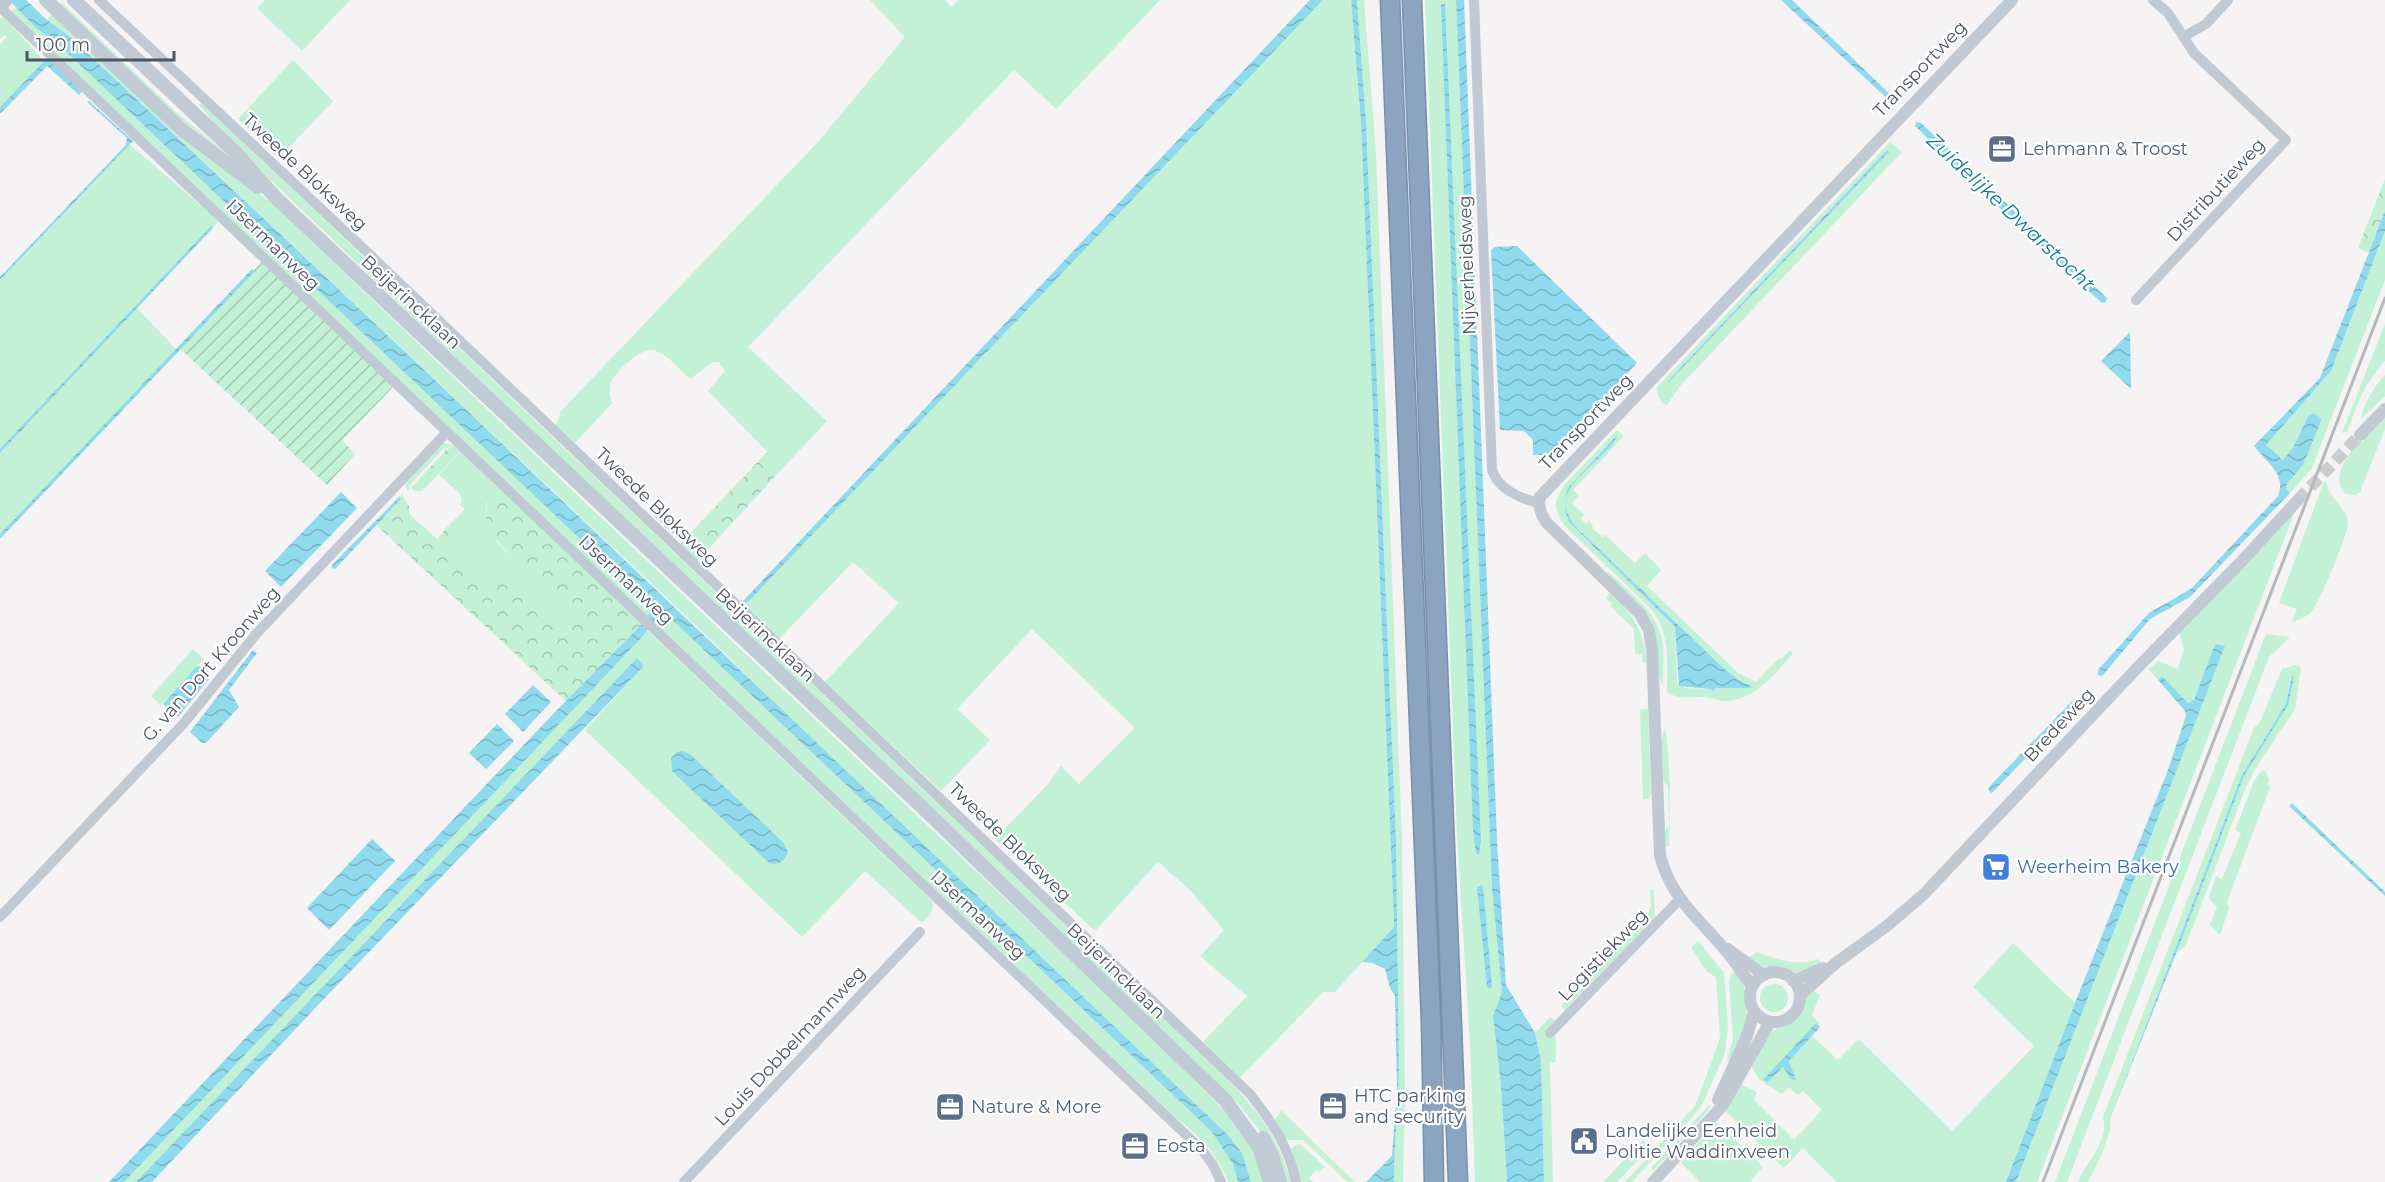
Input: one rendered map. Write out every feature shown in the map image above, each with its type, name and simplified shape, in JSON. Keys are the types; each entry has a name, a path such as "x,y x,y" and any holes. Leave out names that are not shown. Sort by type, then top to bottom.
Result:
{"highway":[{"path":"1390,0 1430,1001 1434,1182"},
{"path":"1412,0 1458,1182"}],"main road":[{"name":"Beijerincklaan","path":"46,0 180,128 241,175 276,198"},
{"name":"Beijerincklaan","path":"74,0 236,153 276,198 927,812 1226,1101 1259,1147 1270,1182"},
{"name":"Beijerincklaan","path":"1226,1101 1236,1106 1263,1136 1280,1182"}],"street":[{"path":"0,7 7,0"},
{"name":"Tweede Bloksweg","path":"99,0 367,252 1250,1094 1280,1135 1293,1165 1296,1182"},
{"name":"Nijverheidsweg","path":"1474,0 1492,468 1500,482 1514,494 1522,499 1539,503"},
{"name":"Transportweg","path":"1539,503 1545,490 2012,0"},
{"name":"Distributieweg","path":"2136,300 2286,140 2194,53 2168,13 2153,0"},
{"path":"2182,37 2206,24 2228,0"},
{"name":"IJsermanweg","path":"0,7 1203,1150 1221,1182"},
{"path":"2360,435 2385,409"},
{"name":"G. van Dort Kroonweg","path":"0,917 184,723 257,633 446,433"},
{"name":"Bredeweg","path":"1800,996 1836,963 1888,925 1924,894 2298,500"},
{"path":"1539,503 1541,514 1546,522 1640,614 1649,630 1652,650 1660,856 1667,878 1679,900 1721,945 1752,986"},
{"name":"Logistiekweg","path":"1550,1032 1679,900"},
{"name":"Louis Dobbelmannweg","path":"684,1182 920,932"},
{"path":"1721,945 1764,975"},
{"name":"Bredeweg","path":"1793,981 1836,963"},
{"path":"1780,973 1793,981 1800,996 1798,1007 1791,1016 1782,1022 1770,1022 1761,1019 1754,1012 1749,999 1752,986 1764,975 1780,973"},
{"path":"1708,1120 1725,1087 1754,1012"},
{"path":"1653,1182 1723,1105 1770,1022"}],"green space":[{"path":"265,0 350,0 302,51 257,8"},
{"path":"870,0 945,0 951,7 958,0 1160,0 1056,109 1014,70 748,347 827,421 783,468 708,391 725,371 719,362 713,362 690,379 668,358 652,350 647,350 634,357 616,374 610,385 612,403 575,443 556,426 561,411 818,142 905,37"},
{"path":"1323,0 1351,0 1361,123 1394,923 1393,928 1335,992 1323,992 1240,1078 1203,1042 1247,996 1200,956 1224,930 1187,887 1158,862 1095,931 995,839 1049,783 1061,766 1079,784 1135,728 1032,629 957,709 990,740 941,791 825,682 899,603 853,562 779,639 743,607"},
{"path":"1357,0 1364,0 1376,153 1402,842 1405,1091 1403,1182 1394,1182 1399,1064 1396,841 1366,122"},
{"path":"1425,0 1456,0 1492,889 1502,992 1493,1016 1501,1087 1507,1182 1475,1182 1470,1043 1457,836","holes":["1478,885 1483,887 1491,989 1487,987"]},
{"path":"62,3 177,113 255,176 179,118 60,6"},
{"path":"17,7 36,28 60,46 626,581 653,608 647,617 11,11"},
{"path":"52,14 212,158 269,201 1134,1020 1241,1127 1251,1143 1267,1182 1251,1182 1242,1153 1227,1134 843,770 705,634 181,140 69,36 47,20"},
{"path":"3,16 44,61 0,107 0,45 7,37 5,35 0,39 0,19"},
{"path":"293,60 333,101 279,158 238,119"},
{"path":"202,103 1228,1080 1267,1127 1280,1152 1291,1182 1282,1182 1265,1137 1240,1106 723,615 225,136 199,105"},
{"path":"1890,142 1902,152 1680,386 1667,405 1663,404 1658,396 1657,387","holes":["1887,150 1889,152 1668,383"]},
{"path":"129,144 219,221 0,451 0,280"},
{"path":"2385,179 2385,211 2369,253 2358,248"},
{"path":"2385,231 2385,280 2312,468 2290,493 2286,488 2287,484 2303,465 2322,419 2308,416 2293,448 2283,460 2266,445 2331,371"},
{"path":"262,262 393,387 342,440 355,454 327,485 179,348"},
{"path":"137,308 176,349 0,534 0,453"},
{"path":"2385,324 2385,361 2366,386 2347,432 2342,433"},
{"path":"2385,375 2385,396 2361,419 2370,395"},
{"path":"2385,415 2385,429 2360,492 2356,495 2345,494 2339,481 2342,466 2355,446 2360,441 2364,442 2363,439"},
{"path":"1617,430 1624,436 1573,490 1579,495 1572,503 1584,515 1581,519 1586,524 1589,521 1592,528 1603,537 1605,535 1635,563 1645,553 1661,570 1647,586 1738,673 1756,682 1779,658 1781,659 1790,650 1793,654 1764,684 1746,696 1726,701 1706,697 1671,695 1667,692 1667,657 1661,625 1648,606 1561,521 1556,509 1556,501 1564,485","holes":["1617,435 1610,446 1570,488 1566,500 1568,513 1577,528 1719,664 1738,680 1751,686 1714,688 1712,692 1710,689 1685,688 1677,683 1675,627 1569,522 1565,510 1567,489"]},
{"path":"442,444 455,446 443,449 409,486 408,491 404,483"},
{"path":"455,446 461,451 422,491 415,491 411,488 446,450"},
{"path":"461,451 507,495 486,503 487,521 483,527 511,557 539,571 565,604 573,619 567,631 520,582 490,583 465,572 451,549 461,536 448,526 465,509 460,505 462,499 459,493 439,475"},
{"path":"767,452 783,468 697,561 680,544"},
{"path":"2324,481 2347,517 2347,530 2316,605 2308,615 2292,622 2297,609 2279,603"},
{"path":"402,494 409,506 409,514 437,539 448,526 461,536 451,549 465,572 490,583 498,582 504,576 520,582 567,630 573,619 565,604 539,571 511,557 498,541 486,536 483,527 489,498 507,495 642,624 566,701 376,525 401,499"},
{"path":"2295,511 2037,1182 2016,1182 2224,646 2215,644 2195,700 2188,703 2162,677 2158,680 2148,669 2159,661 2178,669 2184,649 2179,633"},
{"path":"1606,570 1647,609 1659,628 1663,651 1663,686 1658,671 1656,638 1652,622 1642,607 1615,582"},
{"path":"1610,593 1636,624 1643,641 1647,662 1642,662 1642,654 1635,654 1634,629 1610,606 1612,604 1606,598"},
{"path":"668,616 1212,1132 1233,1164 1238,1182 1228,1182 1213,1154 1192,1131 653,622"},
{"path":"647,630 932,901 932,911 922,923 865,871 802,937 585,730 644,666 637,659 136,1182 124,1182","holes":["677,752 690,754 784,843 788,852 785,859 671,758"]},
{"path":"2266,634 2290,637 2269,657 2067,1182 2055,1182"},
{"path":"193,649 204,659 161,705 151,696"},
{"path":"2294,665 2301,667 2295,709 2260,761 2246,787 2185,947 2176,953 2244,776 2288,704 2294,678 2292,675 2286,704 2242,775 2110,1119 2109,1133 2103,1151 2088,1182 2078,1182 2100,1142 2103,1134 2103,1117 2254,728 2260,722 2282,669"},
{"path":"1648,709 1651,794 1648,799 1643,799 1640,710"},
{"path":"1665,728 1670,801 1669,846 1664,846 1664,833 1669,826 1668,786 1662,780 1661,740"},
{"path":"2265,770 2270,783 2267,784 2270,787 2227,902 2229,908 2220,935 2210,925 2217,907 2209,898 2216,876 2222,879 2241,833 2235,830 2254,781 2261,771"},
{"path":"1650,890 1654,890 1655,917 1565,1010 1561,1006 1646,919 1651,906"},
{"path":"1698,941 1724,973 1728,1026 1725,1053 1701,1107 1632,1182 1625,1182 1695,1106 1720,1039 1716,977 1707,972 1691,947"},
{"path":"2013,943 2075,1003 2006,1182 1837,1182 1803,1148 1784,1168 1726,1112 1741,1085 1757,1092 1754,1100 1794,1140 1822,1110 1803,1091 1798,1095 1789,1087 1782,1094 1760,1080 1751,1066 1771,1032 1795,1018 1801,1010 1804,999 1811,991 1814,991 1820,995 1812,1015 1820,1024 1817,1024 1768,1082 1783,1067 1792,1069 1789,1061 1812,1036 1838,1060 1859,1039 1952,1131 2034,1046 1973,987"},
{"path":"1757,952 1780,960 1795,962 1819,959 1821,964 1798,972 1791,972 1762,966 1747,958"},
{"path":"1736,970 1744,984 1748,1022 1731,1062 1727,1060 1733,1039 1729,982"},
{"path":"1774,984 1784,988 1788,998 1784,1008 1774,1012 1764,1008 1760,998 1764,988"},
{"path":"1550,1017 1555,1021 1546,1031 1553,1038 1556,1036 1556,1060 1550,1063 1553,1182 1544,1182 1541,1061 1535,1033"},
{"path":"1709,1105 1711,1106 1706,1113 1653,1171 1651,1168"},
{"path":"1282,1110 1355,1182 1347,1182 1303,1140 1286,1140 1275,1120"},
{"path":"1717,1122 1763,1167 1751,1180 1752,1182 1700,1182 1681,1163"},
{"path":"1643,1140 1651,1147 1617,1182 1603,1182"},
{"path":"1300,1144 1325,1167 1320,1172 1317,1170 1309,1178 1313,1182 1302,1182 1300,1179 1291,1150"}],"water":[{"path":"9,0 26,0 47,20 69,36 650,584 1227,1134 1242,1153 1251,1182 1238,1182 1233,1164 1212,1132 668,616 653,622 643,636 124,1182 109,1182 556,711 642,624 653,608 60,46 36,28"},
{"path":"1310,0 1323,0 745,603 743,601"},
{"path":"1351,0 1357,0 1366,122 1396,841 1399,1064 1394,1182 1366,1182 1392,1156 1397,1088 1395,996 1390,988 1385,969 1373,963 1362,962 1393,928 1394,923 1361,123"},
{"path":"1456,0 1464,0 1497,840 1506,985 1535,1033 1541,1061 1544,1182 1507,1182 1501,1087 1493,1016 1502,992 1492,889"},
{"path":"1781,0 1792,0 1895,99 1895,102 1892,103"},
{"path":"1441,4 1445,4 1481,842 1479,855 1476,853 1473,831"},
{"path":"47,58 82,91 79,95 47,66 0,114 0,107"},
{"path":"89,101 133,141 0,280 0,277 126,145 127,138 87,102"},
{"name":"Zuidelijke Dwarstocht","path":"1916,122 1921,123 2107,298 2106,302 2102,303 2044,251 1915,126"},
{"path":"1887,150 1889,152 1668,383 1668,381"},
{"path":"2385,211 2385,231 2331,371 2266,445 2283,460 2293,448 2308,416 2314,413 2322,419 2303,465 2287,484 2286,488 2290,493 2190,597 2150,619 2102,676 2098,675 2098,670 2149,613 2191,589 2278,496 2280,481 2278,475 2254,446 2320,378"},
{"path":"212,225 212,229 0,453 0,449"},
{"path":"1517,246 1637,363 1550,455 1533,455 1533,440 1524,431 1500,430 1491,250 1494,247"},
{"path":"252,269 255,271 0,539 0,534"},
{"path":"2130,332 2131,389 2101,361"},
{"path":"1618,434 1611,445 1571,488 1566,500 1568,513 1577,528 1719,664 1751,688 1715,688 1713,692 1710,689 1679,686 1675,627 1569,522 1565,510 1567,489"},
{"path":"341,492 357,508 281,587 265,571"},
{"path":"400,496 401,499 335,569 332,568 332,565"},
{"path":"653,515 662,519 677,520 680,527 678,536 676,536"},
{"path":"2215,644 2225,646 2016,1182 2006,1182 2168,770 2186,716 2185,711 2158,680 2162,676 2188,703 2194,700"},
{"path":"253,650 257,653 229,690 239,707 206,743 202,743 190,732"},
{"path":"637,658 644,666 320,1003 152,1182 136,1182"},
{"path":"200,666 209,672 209,679 178,717 163,704 196,667"},
{"path":"2292,675 2294,677 2288,705 2244,776 2110,1119 2242,775 2286,704"},
{"path":"533,685 551,702 523,732 505,714"},
{"path":"2072,701 2076,706 1992,793 1990,792 1988,788"},
{"path":"497,724 514,741 486,769 469,753"},
{"path":"683,751 690,754 784,843 788,852 783,861 774,864 768,862 672,771 671,758 677,752"},
{"path":"2292,803 2385,892 2385,896 2289,806"},
{"path":"372,839 395,861 329,930 307,908"},
{"path":"1483,886 1492,986 1490,989 1487,987 1477,887"},
{"path":"1816,1023 1820,1027 1789,1061 1796,1080 1791,1079 1783,1067 1768,1082 1763,1080"}],"tunnel":[{"path":"2298,500 2360,435"}],"railway":[{"path":"2043,1182 2385,298"}],"place":[{"name":"Lehmann & Troost","path":"2002,149"},
{"name":"Weerheim Bakery","path":"1996,867"},
{"name":"HTC parking and security","path":"1333,1106"},
{"name":"Nature & More","path":"950,1107"},
{"name":"Landelijke Eenheid Politie Waddinxveen","path":"1584,1141"},
{"name":"Eosta","path":"1135,1146"}]}
